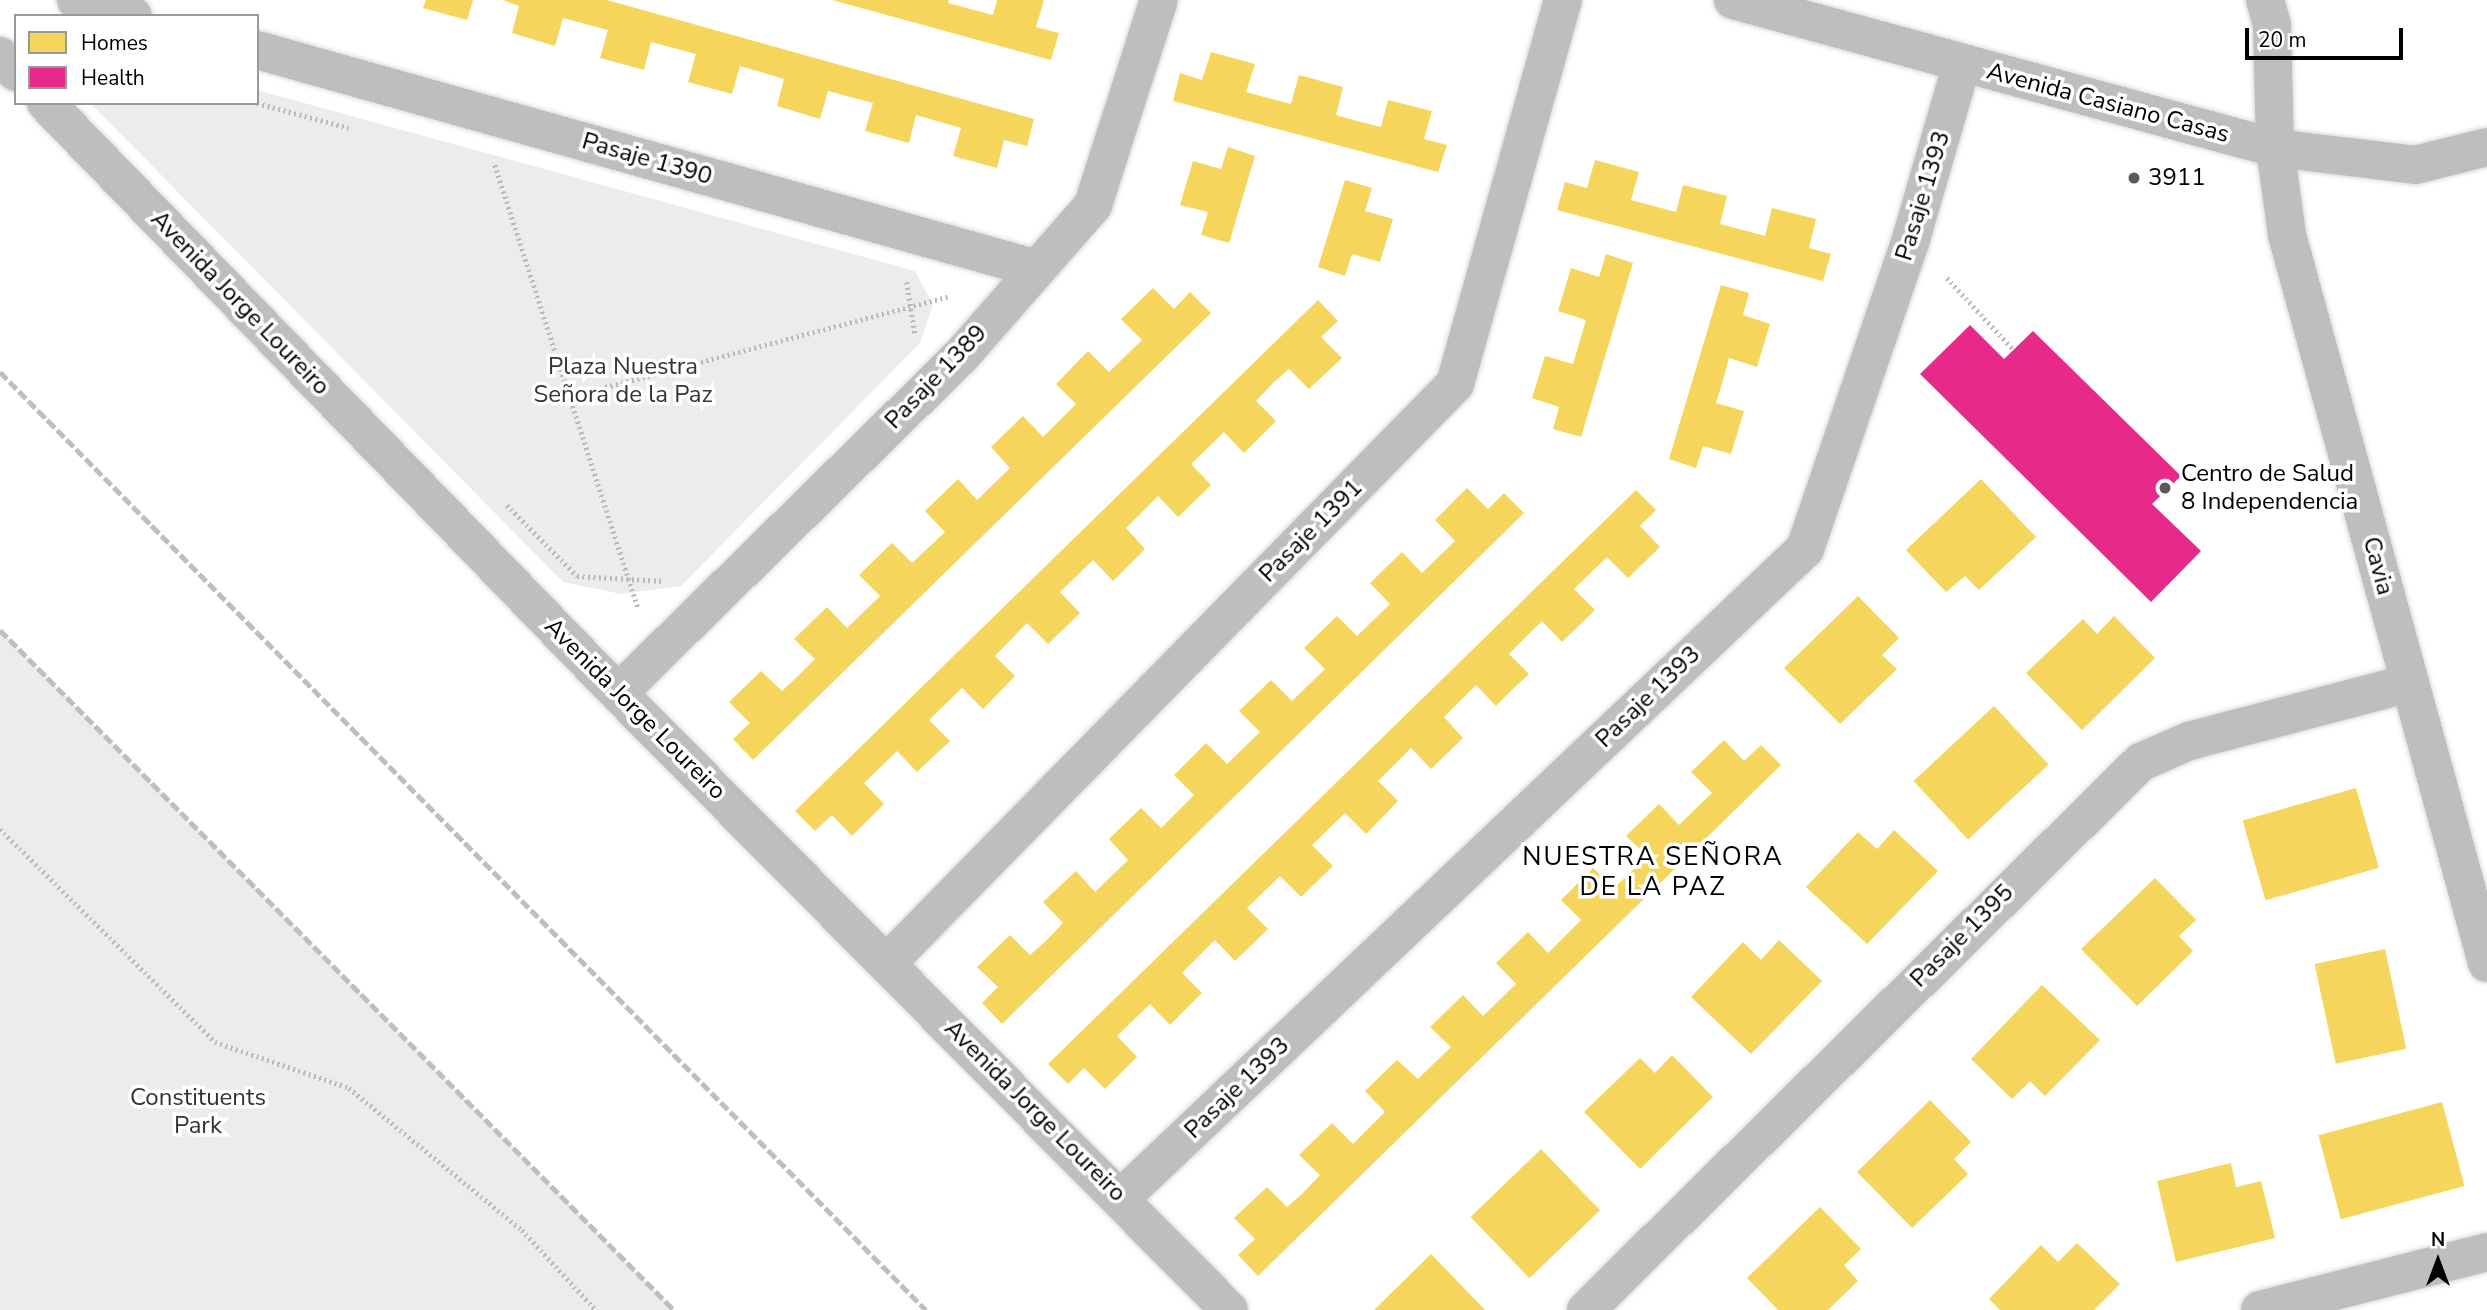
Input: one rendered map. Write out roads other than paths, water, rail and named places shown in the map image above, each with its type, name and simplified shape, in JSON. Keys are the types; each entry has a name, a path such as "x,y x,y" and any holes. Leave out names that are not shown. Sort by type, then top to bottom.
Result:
{"street":[{"path":"76,0 126,14"},
{"name":"Pasaje 1389","path":"618,693 961,356 1093,205 1159,0"},
{"name":"Pasaje 1391","path":"887,963 1455,384 1563,0"},
{"name":"Avenida Casiano Casas","path":"1733,0 2275,148 2415,165 2487,147"},
{"name":"Cavia","path":"2265,0 2272,25 2275,148 2287,235 2487,963"},
{"name":"Pasaje 1390","path":"259,51 1037,269"},
{"path":"0,55 14,70"},
{"name":"Pasaje 1393","path":"1121,1198 1805,549 1911,239 1962,63"},
{"name":"Avenida Jorge Loureiro","path":"48,105 618,693 1229,1310"},
{"name":"Pasaje 1395","path":"1586,1310 2141,761 2189,741 2410,683"},
{"path":"2260,1310 2487,1252"}],"railway":[{"path":"0,372 926,1310"},
{"path":"0,630 674,1310"}],"place":[{"name":"3911","path":"2134,178"},
{"name":"Centro de Salud 8 Independencia","path":"2165,488"}],"district":[{"name":"NUESTRA SEÑORA DE LA PAZ","path":"1653,872"}],"park label":[{"name":"Plaza Nuestra Señora de la Paz","path":"623,381"},
{"name":"Constituents Park","path":"198,1112"}]}
